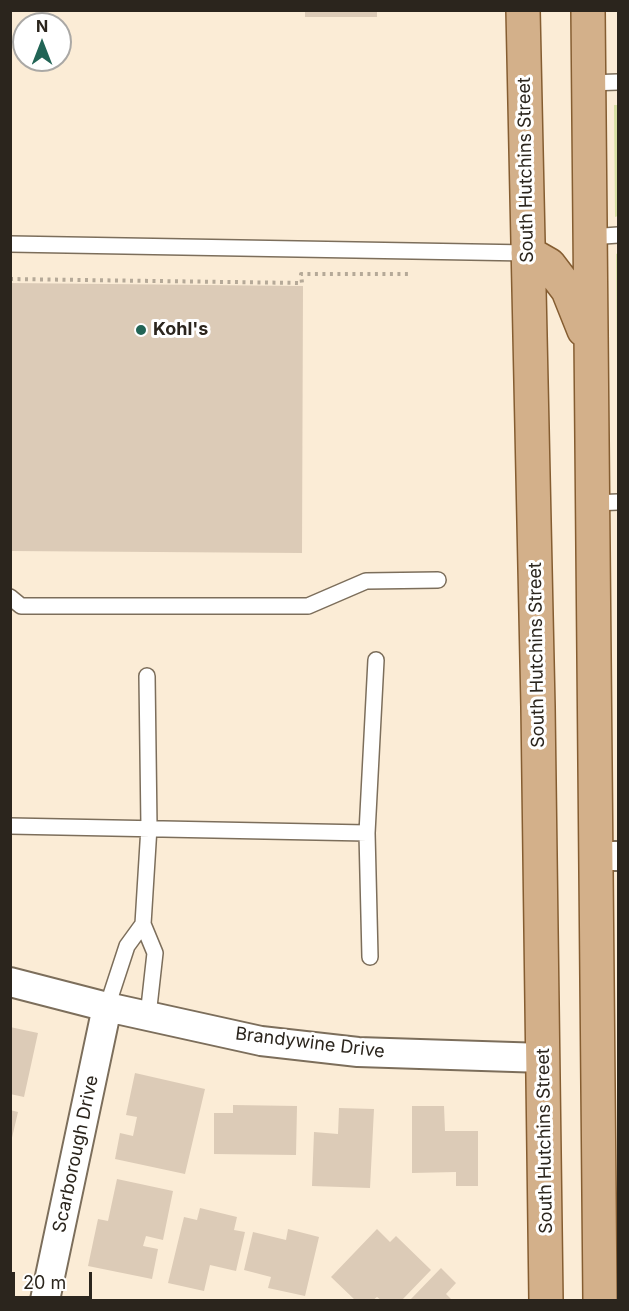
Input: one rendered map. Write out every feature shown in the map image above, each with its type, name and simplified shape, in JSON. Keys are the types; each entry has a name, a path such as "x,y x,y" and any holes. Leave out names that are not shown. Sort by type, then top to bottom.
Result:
{"main road":[{"name":"South Hutchins Street","path":"523,10 544,1058 546,1300"},
{"path":"588,10 603,82 604,236 591,348 606,502 607,856 600,1300"},
{"path":"528,253 549,265 568,290 591,348"}],"street":[{"name":"Brandywine Drive","path":"10,982 107,1007 261,1041 358,1052 544,1058"},
{"name":"Scarborough Drive","path":"45,1300 107,1007"}],"lane":[{"path":"10,243 528,253"},
{"path":"10,597 21,606 309,606 366,581 438,580"},
{"path":"370,957 367,833 376,660"},
{"path":"147,676 149,827 144,924 155,953 148,1016"},
{"path":"10,826 367,833"},
{"path":"107,1007 127,946 144,924"}],"path":[{"path":"10,279 302,283 301,274 414,274"}],"green space":[{"path":"614,105 618,105 618,216 615,217"},
{"path":"618,253 618,480 616,254"}],"building":[{"path":"305,10 377,10 377,17 305,17"},
{"path":"10,283 303,286 302,553 10,551"},
{"path":"10,1027 38,1033 24,1097 10,1094"},
{"path":"135,1073 205,1089 185,1174 115,1159 120,1133 133,1136 137,1117 126,1115"},
{"path":"233,1105 297,1106 296,1155 214,1154 214,1113 233,1113"},
{"path":"412,1106 444,1106 445,1131 478,1131 478,1186 456,1186 456,1172 412,1173"},
{"path":"339,1108 374,1109 370,1188 312,1186 314,1132 338,1134"},
{"path":"10,1110 18,1112 11,1142 10,1142"},
{"path":"117,1179 173,1191 163,1240 146,1236 143,1246 158,1249 152,1279 88,1266 98,1219 108,1221"},
{"path":"200,1208 237,1217 234,1230 245,1232 236,1271 210,1265 204,1291 168,1283 184,1217 197,1220"},
{"path":"288,1229 319,1237 305,1296 268,1288 271,1277 244,1270 253,1232 286,1240"},
{"path":"377,1229 390,1242 396,1236 431,1270 402,1300 381,1300 377,1297 373,1300 355,1300 331,1277"},
{"path":"441,1268 456,1283 446,1294 452,1300 410,1300"}],"place":[{"name":"Kohl's","path":"141,330"}]}
